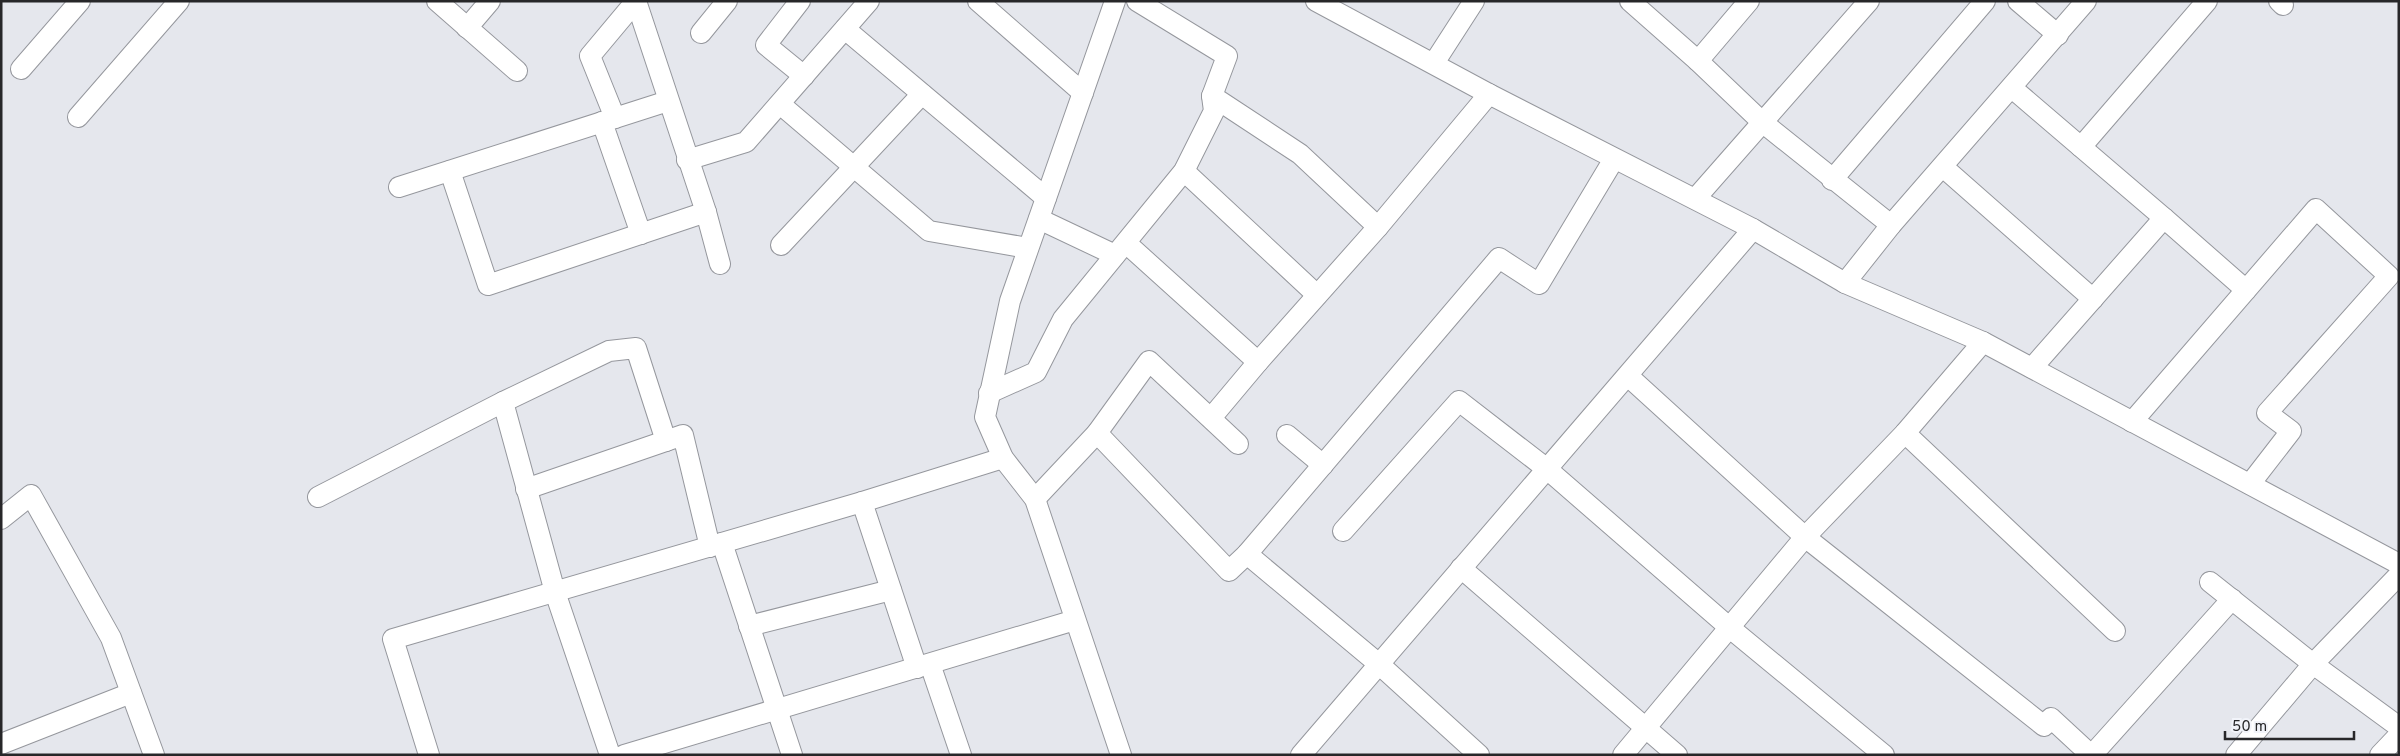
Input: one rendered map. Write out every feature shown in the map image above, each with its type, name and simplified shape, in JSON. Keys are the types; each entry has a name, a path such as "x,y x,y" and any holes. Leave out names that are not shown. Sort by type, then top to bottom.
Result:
{"street":[{"path":"21,69 80,1"},
{"path":"78,117 179,1"},
{"path":"437,1 517,70"},
{"path":"467,28 490,1"},
{"path":"636,1 687,160 706,212 720,264"},
{"path":"636,1 590,56 641,234"},
{"path":"701,33 727,1"},
{"path":"800,1 766,45 804,76"},
{"path":"687,160 746,142 869,1"},
{"path":"978,1 1083,93"},
{"path":"1116,1 1010,301 985,417 1003,458 1035,499 1121,755"},
{"path":"989,393 1036,372 1063,319 1184,172 1214,111 1212,96 1227,56 1137,1"},
{"path":"1316,1 1489,94 1753,229 1845,283 1983,342 2399,564"},
{"path":"1434,63 1474,1"},
{"path":"1630,1 1698,61 1762,122 1832,180 1891,225"},
{"path":"1698,61 1749,1"},
{"path":"1695,199 1869,1"},
{"path":"1832,180 1985,1"},
{"path":"2018,1 2058,35"},
{"path":"1845,283 1891,225 2086,1"},
{"path":"2081,147 2207,1"},
{"path":"845,29 1046,198"},
{"path":"2012,88 2246,290"},
{"path":"781,245 922,94"},
{"path":"1211,418 1378,227 1489,94"},
{"path":"1212,96 1300,154 1378,227"},
{"path":"399,187 668,101"},
{"path":"780,104 929,231 1028,248"},
{"path":"1096,433 1229,571 1247,554 1499,258 1539,284 1614,159"},
{"path":"1943,167 2093,298"},
{"path":"450,170 488,285 706,212"},
{"path":"1184,172 1317,296"},
{"path":"2132,422 2316,209 2389,276 2267,413 2291,431 2250,484"},
{"path":"2032,368 2164,218"},
{"path":"1040,219 1120,249 1258,362"},
{"path":"1301,755 1753,229"},
{"path":"1623,755 1806,537 1905,433 1983,342"},
{"path":"318,497 502,402 609,351 636,348 666,441"},
{"path":"1035,499 1096,433 1149,361 1238,444"},
{"path":"1628,376 1806,537 2044,726 2051,718 2091,755 2232,599"},
{"path":"1342,531 1460,401 1547,469 1730,628 1884,755"},
{"path":"502,402 554,592 610,755"},
{"path":"1905,433 2115,631"},
{"path":"526,489 684,435 716,545 749,626 792,755"},
{"path":"1287,435 1322,465"},
{"path":"429,755 394,639 862,502 1003,458"},
{"path":"1,519 31,495 111,638 154,755"},
{"path":"862,502 890,590 961,755"},
{"path":"1247,554 1380,665 1479,755"},
{"path":"1461,568 1678,755"},
{"path":"2236,755 2313,664 2399,575"},
{"path":"2210,582 2313,664 2399,727"},
{"path":"749,626 890,590"},
{"path":"624,755 1075,620"},
{"path":"1,744 132,693"},
{"path":"2380,755 2399,735"}]}
